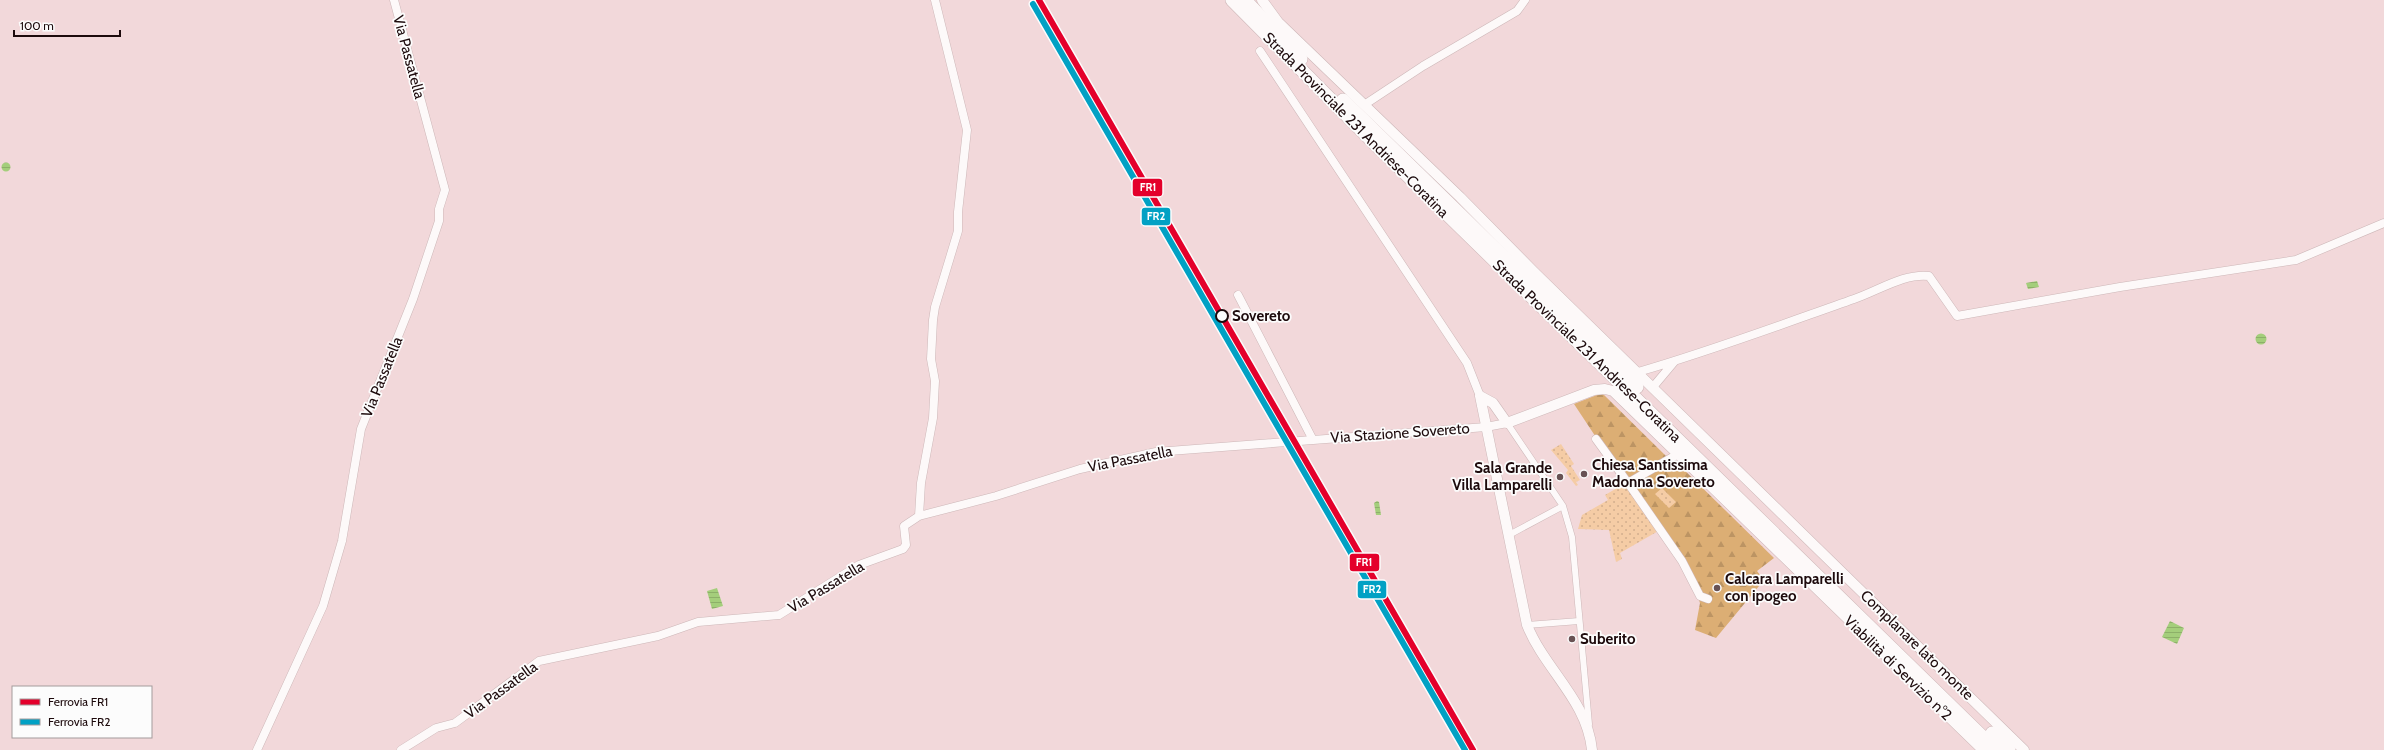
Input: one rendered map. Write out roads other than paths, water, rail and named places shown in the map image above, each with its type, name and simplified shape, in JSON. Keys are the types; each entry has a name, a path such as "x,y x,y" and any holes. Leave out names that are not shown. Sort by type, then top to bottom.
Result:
{"highway":[{"name":"Strada Provinciale 231 Andriese-Coratina","path":"1232,0 1262,33 1377,147 1996,750"},
{"name":"Strada Provinciale 231 Andriese-Coratina","path":"1245,0 1336,93 2009,750"}],"street":[{"name":"Via Passatella","path":"257,750 323,606 342,541 361,429 413,299 439,221 439,209 445,190 394,0"},
{"path":"919,516 921,483 933,418 935,381 931,359 933,320 935,307 958,231 958,212 967,130 935,0"},
{"name":"Complanare lato monte","path":"1262,0 1278,22 2024,750"},
{"path":"1364,105 1423,66 1516,11 1525,0"},
{"path":"1260,51 1467,363 1480,396 1527,625 1535,642 1576,703 1589,728"},
{"path":"1638,372 1674,362 1858,298 1917,275 1929,276 1957,316 2120,287 2296,260 2384,223"},
{"name":"Via Stazione Sovereto","path":"1238,295 1313,440"},
{"path":"1653,387 1674,362"},
{"name":"Viabilità di Servizio n°2","path":"1507,423 1594,390 1605,389 1616,393 1982,750"},
{"path":"1480,396 1493,403 1563,506 1572,537 1592,750"},
{"name":"Via Stazione Sovereto","path":"1295,441 1486,427 1507,423"},
{"path":"1596,439 1682,561 1700,596 1708,599"},
{"name":"Via Passatella","path":"400,750 436,728 455,723 539,661 658,636 698,622 779,615 859,565 903,548 906,545 904,526 919,516 996,496 1080,469 1156,452 1295,441"},
{"path":"1628,483 1678,454"},
{"path":"1509,535 1563,506"},
{"path":"1527,625 1579,621"}],"rail line":[{"name":"FR1","path":"1039,0 1473,750"},
{"name":"FR2","path":"1033,4 1465,750"}],"place":[{"name":"Sovereto","path":"1222,316"},
{"name":"Chiesa Santissima Madonna Sovereto","path":"1584,474"},
{"name":"Sala Grande Villa Lamparelli","path":"1560,477"},
{"name":"Calcara Lamparelli con ipogeo","path":"1717,588"},
{"name":"Suberito","path":"1572,639"}]}
